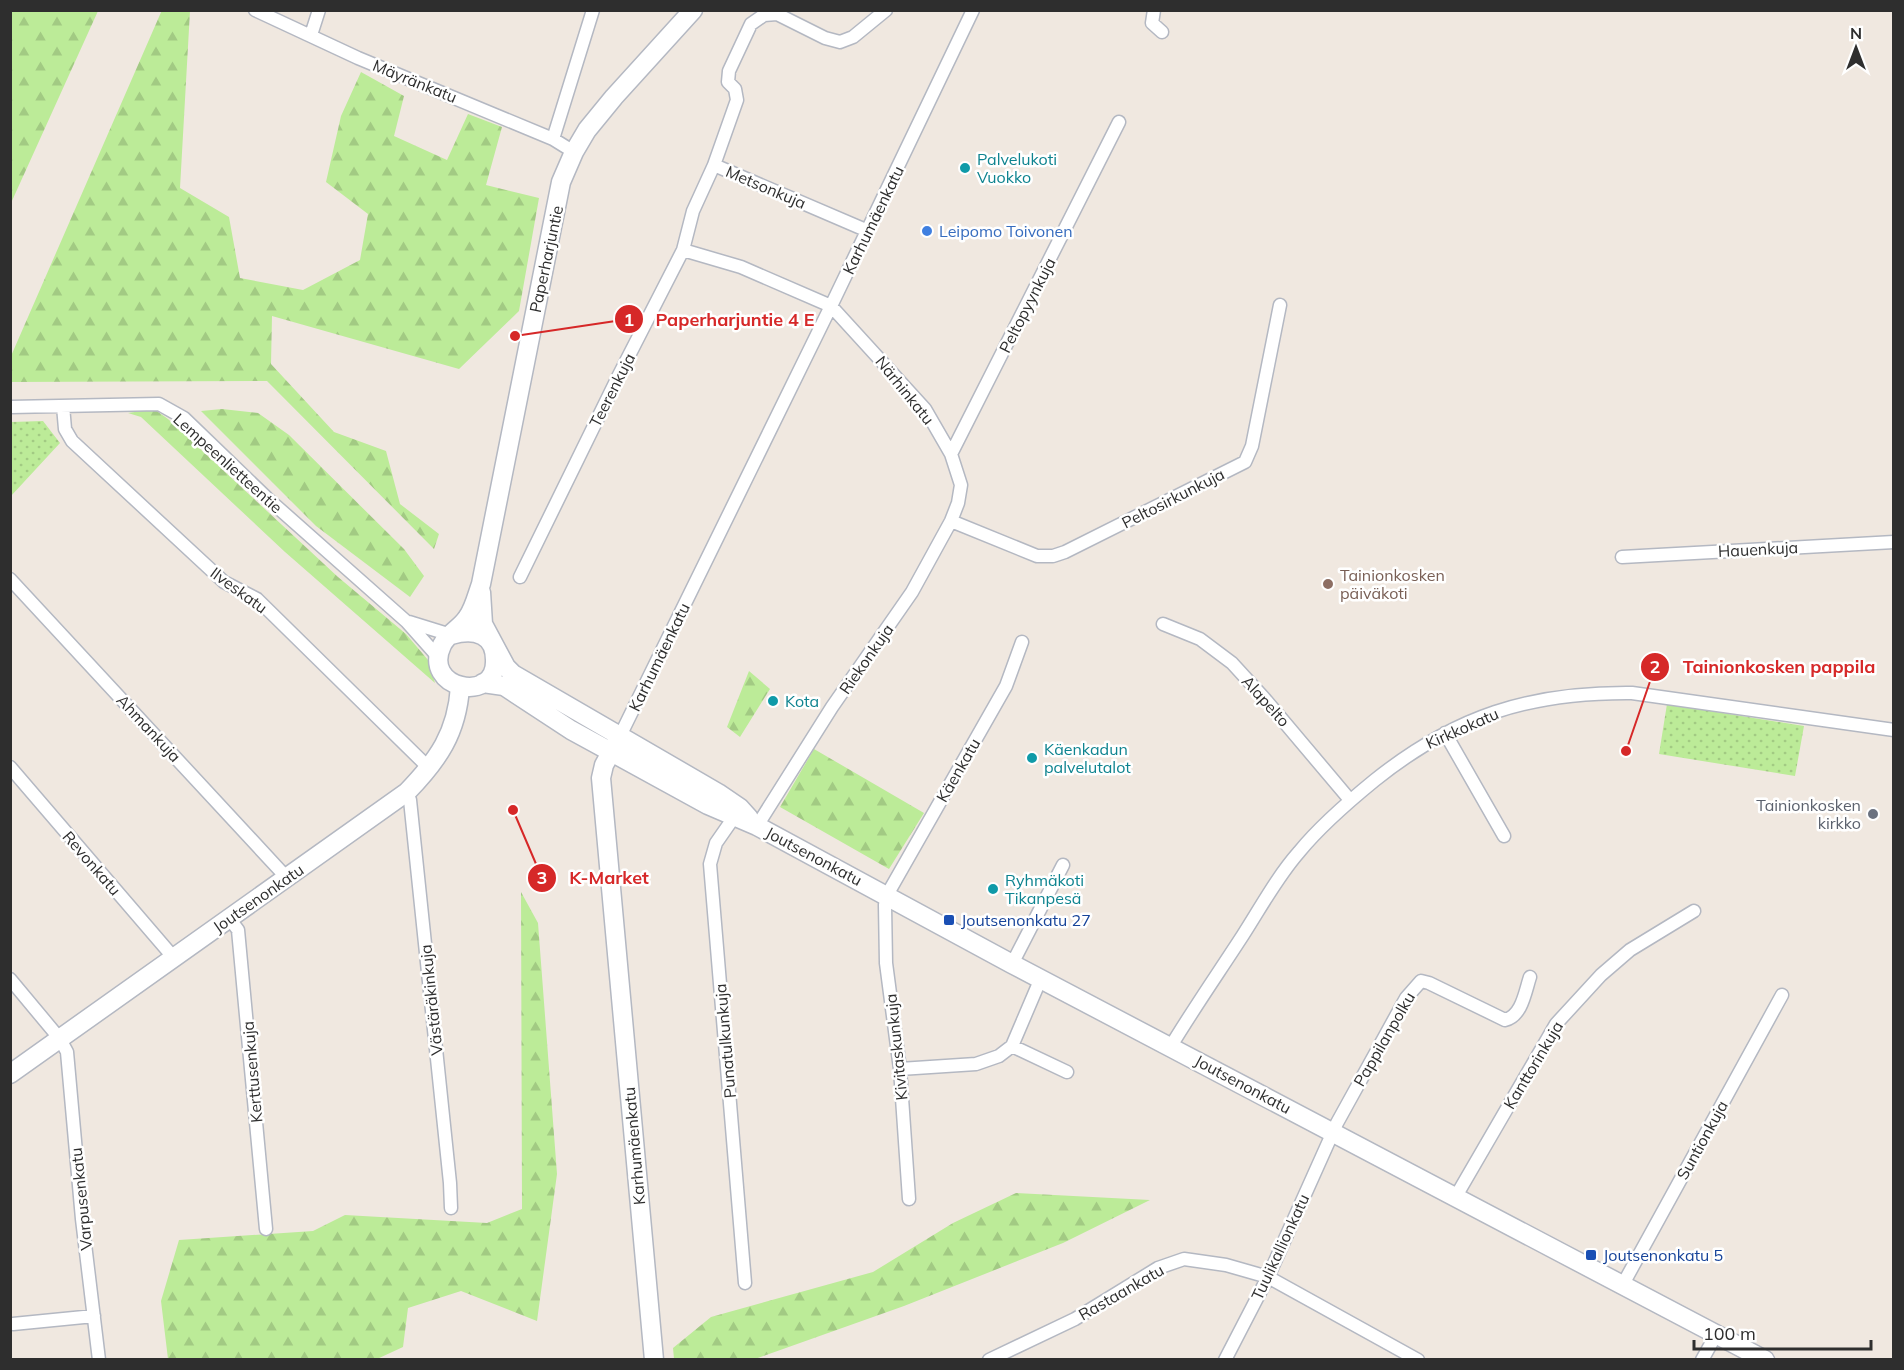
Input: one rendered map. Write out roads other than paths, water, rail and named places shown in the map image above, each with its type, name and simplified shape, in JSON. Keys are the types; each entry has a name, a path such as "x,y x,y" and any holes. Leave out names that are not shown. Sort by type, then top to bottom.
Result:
{"main road":[{"name":"Paperharjuntie","path":"451,634 467,619 481,584 561,182 587,130 693,10"},
{"name":"Paperharjuntie","path":"481,584 483,624 491,643"},
{"path":"475,631 491,643 496,660 495,669 490,678 483,683 474,687 460,687 446,678 441,671 439,658 442,644 451,634 475,631"},
{"name":"Joutsenonkatu","path":"491,643 513,674 616,744"},
{"name":"Joutsenonkatu","path":"483,683 504,686 562,724 616,744 718,793 738,813 756,826 1012,964 1765,1359"},
{"name":"Joutsenonkatu","path":"10,1074 407,792 430,769 452,731 460,700 460,687"},
{"name":"Karhumäenkatu","path":"616,744 604,765 602,778 605,830 654,1359"},
{"name":"Joutsenonkatu","path":"1724,1337 1751,1359"}],"street":[{"name":"Mäyränkatu","path":"255,10 358,58 553,139 574,152"},
{"path":"311,35 319,10"},
{"path":"553,139 593,10"},
{"path":"714,165 737,99 735,89 728,82 729,71 751,24 764,15 777,14 825,38 840,42 853,37 886,10"},
{"name":"Karhumäenkatu","path":"616,744 868,231 972,10"},
{"path":"1154,10 1152,23 1162,32"},
{"name":"Peltopyynkuja","path":"951,454 1119,123"},
{"name":"Metsonkuja","path":"683,250 693,211 714,165 868,231"},
{"path":"683,250 741,267 831,306"},
{"name":"Teerenkuja","path":"520,577 683,250"},
{"name":"Peltosirkunkuja","path":"951,521 1037,556 1053,556 1245,462 1252,446 1280,304"},
{"name":"Närhinkatu","path":"831,306 925,410 951,454 961,485"},
{"name":"Lempeenlietteentie","path":"10,407 159,404 184,418 267,498 407,622 439,658"},
{"name":"Ilveskatu","path":"63,406 65,429 72,441 224,582 257,599 430,769"},
{"name":"Riekonkuja","path":"756,826 832,707 912,592 951,521 958,503 961,485"},
{"name":"Hauenkuja","path":"1622,557 1893,542"},
{"name":"Ahmankuja","path":"10,579 287,878"},
{"name":"Lempeenlietteentie","path":"407,622 451,634"},
{"name":"Alapelto","path":"1163,624 1200,639 1232,663 1350,800"},
{"name":"Käenkatu","path":"887,895 1006,686 1022,642"},
{"name":"Kirkkokatu","path":"1171,1046 1285,870 1313,836 1350,800 1400,761 1445,733 1487,714 1522,703 1592,692 1632,693 1893,730"},
{"path":"1445,733 1504,836"},
{"name":"Revonkatu","path":"10,767 174,958"},
{"name":"Västäräkinkuja","path":"407,792 413,823 451,1208"},
{"name":"Punatulkunkuja","path":"738,813 716,843 710,864 745,1282"},
{"path":"1012,964 1063,866"},
{"name":"Kivitaskunkuja","path":"887,895 885,905 886,963 900,1069 909,1199"},
{"name":"Kanttorinkuja","path":"1455,1198 1556,1024 1601,975 1630,950 1694,911"},
{"name":"Kerttusenkuja","path":"229,918 238,930 266,1229"},
{"name":"Pappilanpolku","path":"1332,1133 1406,998 1420,981 1429,983 1505,1020 1513,1018 1518,1011 1530,977"},
{"path":"900,1069 976,1064 999,1056 1012,1046 1041,978"},
{"path":"10,979 60,1039"},
{"name":"Suntionkuja","path":"1622,1286 1782,995"},
{"name":"Varpusenkatu","path":"60,1039 66,1052 82,1219 99,1359"},
{"path":"1012,1046 1067,1072"},
{"name":"Tuulikallionkatu","path":"1225,1359 1268,1277 1332,1133"},
{"name":"Rastaankatu","path":"989,1359 1075,1318 1158,1268 1184,1259 1226,1265 1268,1277 1418,1359"},
{"path":"13,1324 94,1316"},
{"path":"1702,1359 1724,1337"}],"place":[{"name":"Palvelukoti Vuokko","path":"965,168"},
{"name":"Leipomo Toivonen","path":"927,231"},
{"name":"Paperharjuntie 4 E","path":"515,336"},
{"name":"Tainionkosken päiväkoti","path":"1328,584"},
{"name":"Kota","path":"773,701"},
{"name":"Tainionkosken pappila","path":"1626,751"},
{"name":"Käenkadun palvelutalot","path":"1032,758"},
{"name":"K-Market","path":"513,810"},
{"name":"Tainionkosken kirkko","path":"1873,814"},
{"name":"Ryhmäkoti Tikanpesä","path":"993,889"},
{"name":"Joutsenonkatu 27","path":"949,920"},
{"name":"Joutsenonkatu 5","path":"1591,1255"}]}
